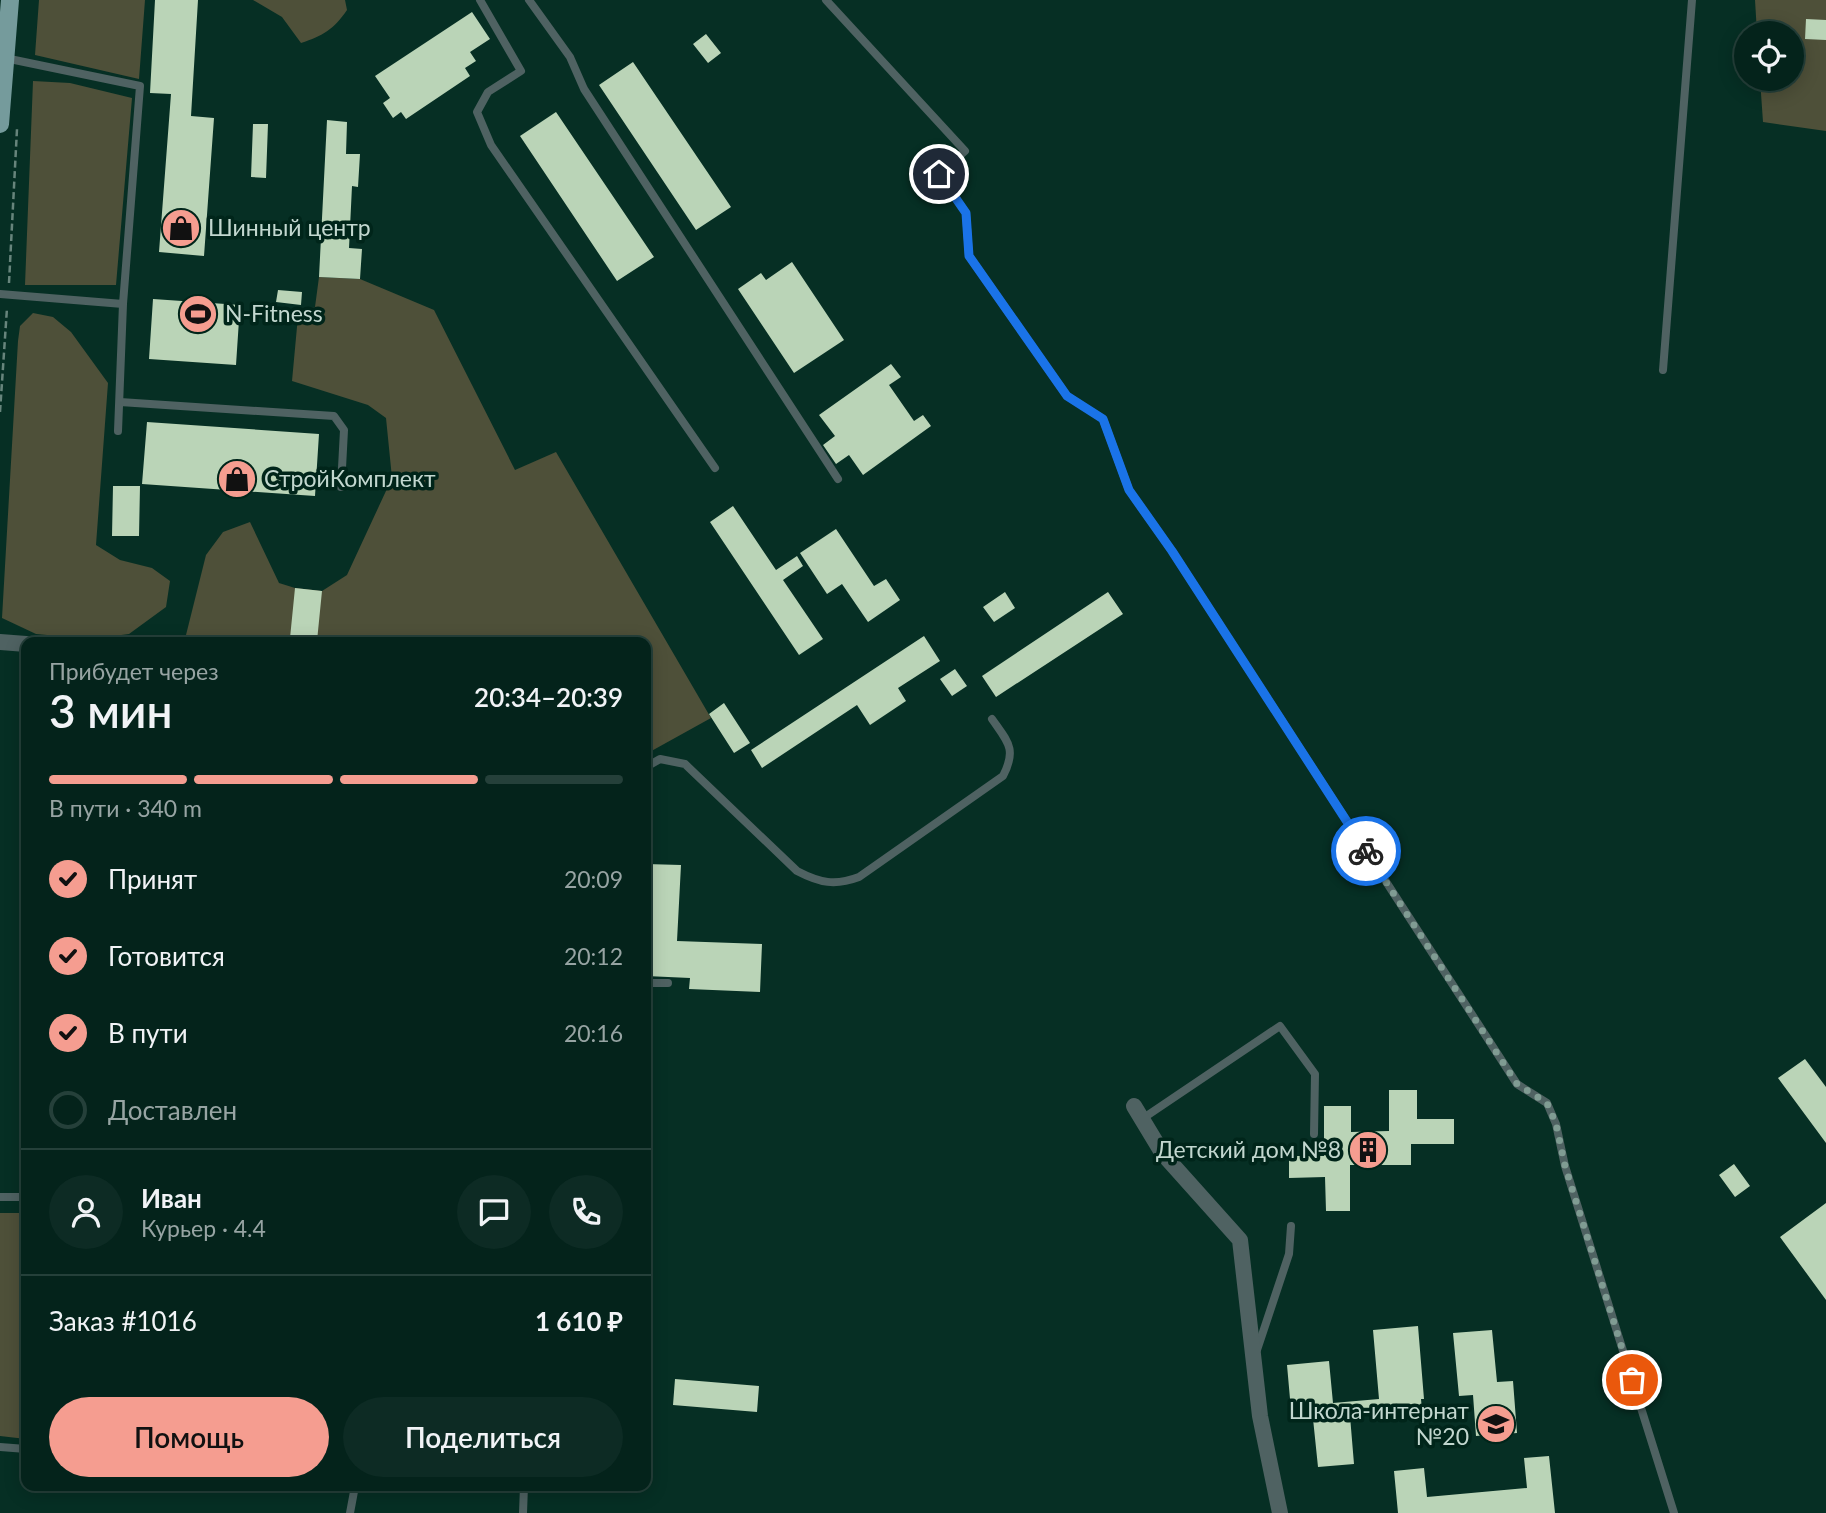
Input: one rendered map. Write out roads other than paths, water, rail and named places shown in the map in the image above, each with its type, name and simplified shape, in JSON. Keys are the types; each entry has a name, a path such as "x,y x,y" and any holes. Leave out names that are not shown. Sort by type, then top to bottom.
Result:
{"main road":[{"path":"4,125 5,58 10,0"}],"street":[{"path":"0,642 21,644"},
{"path":"1138,1112 1163,1154 1240,1240 1260,1416 1280,1513"}],"lane":[{"path":"480,0 520,71 488,92 477,112 491,145 715,468"},
{"path":"530,0 570,57 584,89 838,479"},
{"path":"827,0 964,151 939,174 966,213 969,256 1067,396 1103,419 1129,490 1172,551 1517,1084 1547,1103 1556,1124 1565,1166 1674,1513"},
{"path":"1663,370 1692,0"},
{"path":"5,58 140,86 123,304 118,431"},
{"path":"4,294 123,304"},
{"path":"120,402 334,416 344,430 341,487"},
{"path":"651,764 660,759 685,764 797,871 816,881 840,884 859,877 1003,776 1011,761 1010,746 992,719"},
{"path":"651,982 668,983"},
{"path":"1138,1112 1280,1026 1315,1074 1314,1134"},
{"path":"0,1197 21,1197"},
{"path":"1254,1360 1289,1254 1291,1226"},
{"path":"0,1447 21,1449"},
{"path":"350,1513 354,1491"},
{"path":"523,1513 524,1491"}],"place":[{"name":"Шинный центр","path":"181,228"},
{"name":"N-Fitness","path":"198,314"},
{"name":"СтройКомплект","path":"237,479"},
{"name":"Детский дом №8","path":"1368,1150"},
{"name":"Школа-интернат №20","path":"1496,1424"}]}
